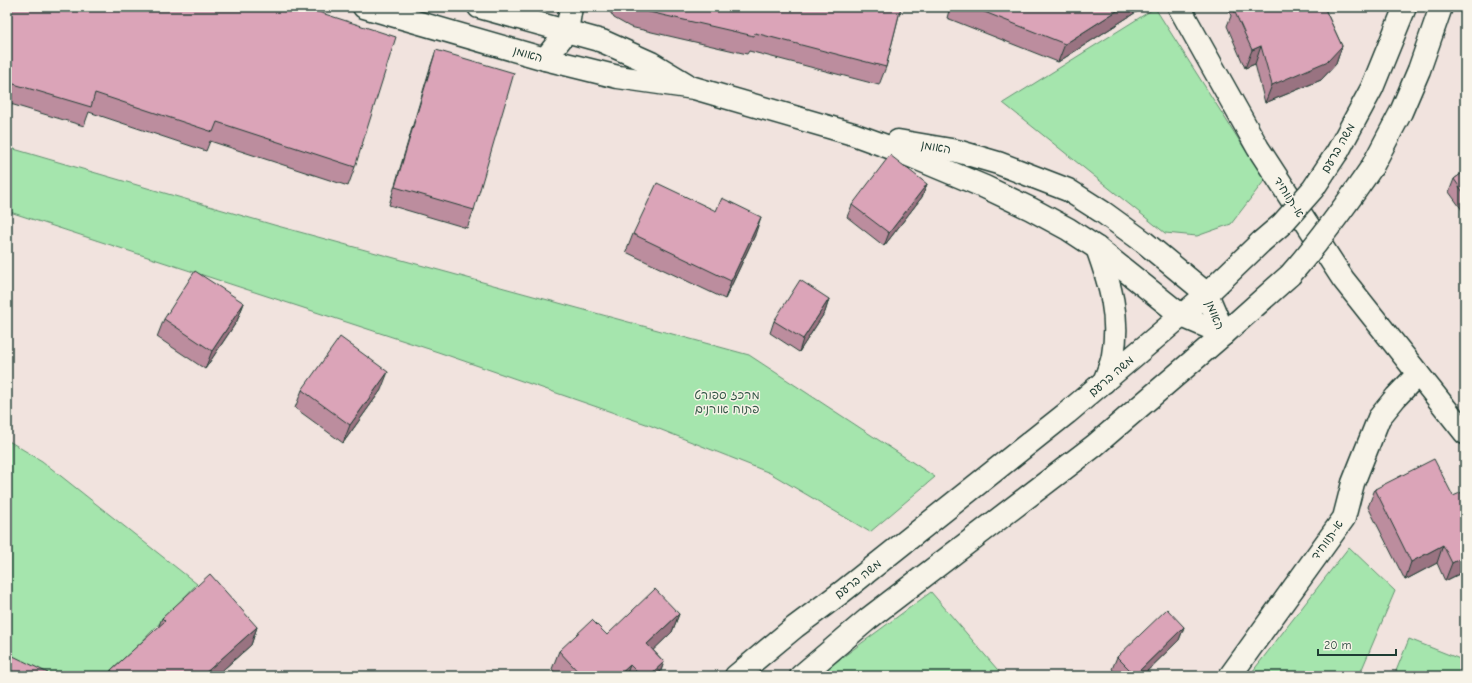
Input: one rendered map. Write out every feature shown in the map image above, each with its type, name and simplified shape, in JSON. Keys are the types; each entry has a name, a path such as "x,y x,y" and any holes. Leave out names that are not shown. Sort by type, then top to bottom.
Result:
{"street":[{"name":"האומן","path":"364,7 545,59 618,77 694,88 853,134 941,168 1031,209 1068,229 1097,248 1182,316 1224,334"},
{"name":"האומן","path":"479,7 543,16 566,31 621,49 651,63 694,88"},
{"path":"545,59 566,31 571,7"},
{"name":"א-תווחיד","path":"1179,7 1258,148 1342,279 1465,433"},
{"name":"משה ברעם","path":"736,676 795,627 992,474 1104,382 1207,294 1282,224 1313,189 1338,151 1372,88 1405,7"},
{"path":"801,676 868,619 1094,446 1290,275 1340,213 1372,168 1401,112 1419,70 1440,7"},
{"path":"543,16 545,59"},
{"name":"האומן","path":"853,134 958,151 998,163 1068,190 1104,213 1144,242 1207,294 1224,334"},
{"path":"1097,248 1110,285 1115,310 1116,331 1113,356 1104,382"},
{"name":"א-תווחיד","path":"1230,676 1344,518 1353,483 1378,418 1418,374"}],"green space":[{"path":"1155,8 1246,151 1267,177 1231,224 1197,236 1165,233 1003,103"},
{"name":"מרכז ספורט פתוח אורנים","path":"7,147 274,225 749,355 935,477 870,532 770,473 649,425 438,352 7,211"},
{"path":"7,440 42,461 197,584 109,676 16,676 7,671"},
{"path":"1349,547 1395,591 1359,676 1249,676"},
{"path":"931,592 1003,676 817,676"},
{"path":"1409,639 1465,661 1465,676 1394,676"}],"building":[{"path":"7,7 303,7 396,37 355,167 217,122 213,132 95,93 91,107 7,82"},
{"path":"633,7 901,7 886,67 755,33 754,36 636,9"},
{"path":"972,7 1123,7 1065,44"},
{"path":"1324,7 1342,46 1328,61 1272,85 1261,46 1252,50 1233,8"},
{"path":"436,50 514,73 474,210 395,187"},
{"path":"890,155 927,184 889,233 852,205"},
{"path":"1465,171 1465,195 1454,179"},
{"path":"657,183 716,211 722,198 761,217 731,281 633,234"},
{"path":"195,271 244,303 212,351 164,319"},
{"path":"800,280 829,299 803,339 774,321"},
{"path":"340,337 388,372 350,425 302,390"},
{"path":"1434,459 1453,496 1465,491 1465,556 1452,563 1443,545 1411,562 1375,489"},
{"path":"210,574 257,627 202,676 116,676 111,670 165,621 162,618"},
{"path":"655,589 679,614 647,644 664,662 649,676 641,676 630,665 618,676 582,676 559,651 592,620 607,635"},
{"path":"1167,609 1184,627 1135,675 1117,657"},
{"path":"7,653 48,673 46,676 7,676"}]}
